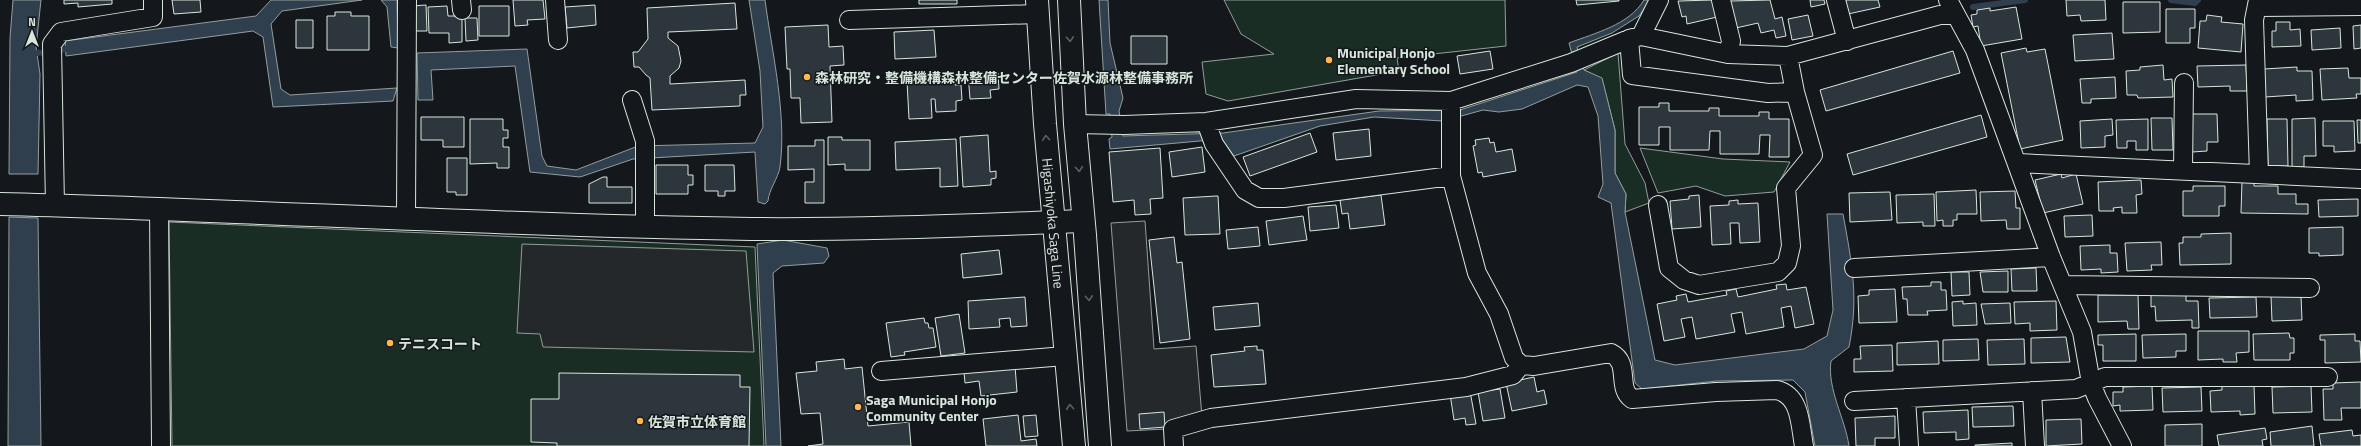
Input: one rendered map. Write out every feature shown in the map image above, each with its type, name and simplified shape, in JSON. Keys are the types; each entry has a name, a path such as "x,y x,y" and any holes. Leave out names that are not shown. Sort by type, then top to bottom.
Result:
{"street":[{"path":"55,206 52,50 61,32 153,17 152,0"},
{"path":"406,218 407,0"},
{"path":"555,0 558,40"},
{"name":"Higashiyoka Saga Line","path":"1069,0 1075,124 1100,446"},
{"path":"1075,124 1115,124 1210,132 1356,99 1451,110 1635,38 1651,19 1659,0"},
{"path":"1721,0 1731,42 1728,54"},
{"path":"1836,0 1847,41"},
{"path":"2259,174 2254,20 2258,3 2332,3 2361,6"},
{"path":"848,20 1037,7"},
{"name":"Higashiyoka Saga Line","path":"1037,7 1065,356 1074,446"},
{"path":"1635,38 1728,54 1788,56 1940,15 1951,7 1975,50 2018,163 2050,257 2082,332 2091,383 2097,398 2122,446"},
{"path":"1635,38 1632,75 1768,93 1795,92"},
{"path":"1658,204 1670,268 1684,280 1699,285 1778,272 1787,263 1792,246 1786,188 1813,155 1795,92 1788,56"},
{"path":"2183,170 2184,83"},
{"path":"632,100 645,141 645,226"},
{"path":"1451,110 1451,176 1477,274 1499,314 1514,358 1521,365 1534,366 1611,353 1618,356 1622,364 1624,389 1627,395 1632,399 1716,392 1776,390 1786,393 1792,398 1797,408 1804,446"},
{"path":"1210,132 1245,190 1259,198 1284,198 1451,176"},
{"path":"2018,163 2361,179"},
{"path":"0,204 158,208 645,226 854,228 1083,221"},
{"path":"158,208 161,446"},
{"path":"1854,268 2050,257"},
{"path":"2063,285 2310,288"},
{"path":"881,371 1065,356"},
{"path":"1174,446 1173,429 1211,418 1466,387 1513,375 1521,365"},
{"path":"1854,401 2076,389 2105,377 2328,377"},
{"path":"2032,391 2035,446"},
{"path":"1906,398 1909,446"}],"green space":[{"path":"1224,0 1505,0 1506,46 1397,58 1399,71 1228,101 1206,94 1202,62 1274,54 1241,34"},
{"path":"1618,53 1625,144 1645,183 1649,203 1625,212 1626,194 1615,173 1615,130 1602,79 1584,70"},
{"path":"1640,148 1723,159 1790,162 1774,192 1725,196 1696,186 1658,193"},
{"path":"169,222 755,247 764,446 172,446"}],"shaded area":[{"path":"1145,221 1154,349 1196,346 1202,417 1166,429 1127,431 1111,223"},
{"path":"522,244 746,251 754,352 543,347 540,334 517,333"}],"water":[{"path":"13,0 41,0 36,47 40,74 38,174 9,174 10,38"},
{"path":"271,0 362,0 282,11 271,24 281,89 290,95 397,88 393,101 273,107 263,37 253,31 66,56 65,41 256,16"},
{"path":"381,0 397,0 398,48 391,47 387,7"},
{"path":"749,0 765,0 778,84 782,126 780,167 768,201 765,204 758,202 755,152 633,159 580,177 530,172 515,66 431,70 433,100 418,100 417,53 527,49 542,156 547,166 576,170 638,146 755,143 763,127 760,71"},
{"path":"1099,0 1108,0 1110,43 1123,98 1119,111 1123,136 1223,133 1379,111 1460,110 1577,72 1569,43 1600,32 1621,22 1638,9 1644,0 1650,0 1639,16 1612,33 1577,47 1584,70 1602,78 1615,130 1615,173 1626,194 1625,212 1655,360 1675,365 1804,349 1827,336 1833,310 1827,214 1843,214 1853,280 1854,312 1849,347 1831,361 1830,372 1834,393 1849,446 1815,446 1805,392 1793,380 1717,381 1642,389 1635,383 1611,203 1598,197 1603,184 1598,116 1588,87 1577,85 1522,109 1499,112 1483,110 1443,121 1374,117 1320,126 1234,156 1222,139 1110,149 1109,139 1112,137 1110,114 1106,114"},
{"path":"9,217 38,218 41,446 8,446"},
{"path":"783,240 827,248 829,256 824,263 782,266 773,273 781,446 766,446 757,244"}],"building":[{"path":"64,0 112,0 112,4 78,7 78,3 64,4"},
{"path":"172,0 200,0 201,12 174,14"},
{"path":"513,0 543,0 545,19 527,20 528,25 515,26"},
{"path":"919,0 957,0 957,4 919,4"},
{"path":"1576,0 1619,0 1619,1 1577,5"},
{"path":"1713,0 1717,17 1687,24 1686,16 1682,17 1678,1"},
{"path":"1770,0 1775,19 1782,17 1786,36 1776,38 1774,30 1761,33 1758,23 1736,28 1730,1"},
{"path":"1810,0 1824,0 1825,4 1811,7"},
{"path":"1845,0 1878,0 1880,7 1848,14"},
{"path":"2066,0 2105,0 2106,20 2081,21 2080,15 2067,16"},
{"path":"2123,2 2160,2 2160,32 2123,33"},
{"path":"735,3 737,29 668,32 668,38 678,46 681,61 679,68 670,76 670,84 745,80 746,95 740,95 740,106 652,110 650,78 639,67 634,67 633,52 638,52 648,39 647,8"},
{"path":"426,5 427,31 413,31 412,6"},
{"path":"595,5 596,25 567,28 565,7"},
{"path":"447,6 448,16 462,16 462,42 449,43 449,33 429,33 428,7"},
{"path":"479,6 509,6 509,36 479,36"},
{"path":"2016,7 2022,39 1981,46 1978,26 1973,27 1971,15 1977,14 1977,10 1990,8 1990,11"},
{"path":"2166,9 2195,9 2195,28 2190,28 2190,43 2166,43"},
{"path":"335,12 351,12 351,16 369,16 369,50 327,50 327,16 335,16"},
{"path":"1808,15 1813,36 1792,40 1788,19"},
{"path":"2207,15 2222,17 2221,22 2243,24 2241,52 2198,48 2200,21 2206,21"},
{"path":"465,18 477,18 478,40 466,41"},
{"path":"296,20 313,20 313,48 296,48"},
{"path":"2276,22 2290,22 2290,30 2300,29 2301,46 2272,47 2272,31 2276,31"},
{"path":"828,25 829,47 843,46 844,65 830,66 832,122 801,123 800,98 791,98 790,69 787,69 785,27"},
{"path":"2361,25 2361,48 2354,49 2353,26"},
{"path":"2340,28 2341,48 2312,50 2311,30"},
{"path":"934,30 936,57 895,59 894,32"},
{"path":"2112,33 2114,59 2075,61 2073,35"},
{"path":"1131,36 1167,36 1167,64 1131,64"},
{"path":"2026,48 2027,52 2045,49 2063,140 2020,149 2001,53"},
{"path":"1490,51 1493,69 1460,74 1457,56"},
{"path":"1953,51 1960,73 1826,111 1820,90"},
{"path":"2163,65 2164,80 2172,79 2173,97 2138,98 2137,95 2127,95 2126,71 2140,70 2140,67"},
{"path":"2246,65 2247,91 2230,91 2230,86 2198,87 2197,66"},
{"path":"2297,67 2297,71 2312,71 2313,100 2296,101 2296,95 2265,97 2264,69"},
{"path":"2348,68 2349,78 2361,78 2361,94 2356,94 2357,98 2322,100 2320,69"},
{"path":"998,73 999,89 990,90 991,98 970,99 968,74"},
{"path":"2115,77 2116,98 2091,99 2091,103 2082,103 2080,79"},
{"path":"954,78 955,85 961,85 962,100 956,101 956,111 936,112 935,99 931,99 932,118 909,119 907,81"},
{"path":"1659,103 1669,103 1669,111 1709,111 1709,108 1719,108 1719,116 1759,116 1759,112 1769,112 1769,119 1789,119 1789,157 1769,157 1770,135 1760,135 1759,154 1720,154 1720,131 1710,131 1709,150 1670,150 1670,127 1659,127 1659,145 1639,145 1639,107 1659,107"},
{"path":"2191,114 2217,114 2218,142 2207,142 2207,151 2192,152"},
{"path":"1981,115 1987,137 1853,175 1847,154"},
{"path":"421,117 464,117 464,147 443,147 443,140 421,140"},
{"path":"2151,118 2172,118 2173,150 2152,150"},
{"path":"2315,118 2316,156 2304,156 2304,167 2292,167 2292,119"},
{"path":"470,119 503,119 503,130 508,130 508,138 503,138 503,147 509,147 509,168 497,168 497,163 470,164"},
{"path":"2112,119 2113,135 2105,136 2105,147 2081,148 2080,121"},
{"path":"2148,119 2148,150 2136,150 2136,141 2127,141 2127,148 2117,148 2116,120"},
{"path":"2267,119 2287,119 2288,166 2268,166"},
{"path":"2357,120 2361,120 2361,143 2358,143"},
{"path":"2323,121 2354,121 2355,151 2334,152 2334,146 2323,146"},
{"path":"1369,129 1371,156 1336,160 1333,133"},
{"path":"1310,133 1317,152 1250,176 1243,157"},
{"path":"988,135 990,172 996,171 996,178 991,179 991,185 963,187 960,137"},
{"path":"828,137 842,137 842,140 870,140 870,170 845,170 845,164 828,165"},
{"path":"1489,138 1490,143 1494,142 1496,152 1512,149 1516,171 1483,177 1482,172 1478,173 1473,146 1476,145 1475,140"},
{"path":"956,139 958,186 940,187 940,168 896,170 895,142"},
{"path":"815,140 824,140 824,203 805,203 805,182 814,182 814,169 788,170 788,146 815,146"},
{"path":"1202,147 1205,172 1172,177 1169,152"},
{"path":"1160,148 1163,198 1150,199 1151,214 1135,215 1134,200 1113,202 1109,152"},
{"path":"447,158 467,158 467,195 456,195 456,192 447,192"},
{"path":"656,165 688,165 688,175 693,175 693,185 688,185 688,194 656,194"},
{"path":"705,165 734,165 735,191 725,191 725,196 718,196 718,191 705,191"},
{"path":"2061,174 2062,178 2076,174 2083,204 2043,213 2035,180"},
{"path":"603,177 607,177 607,187 632,187 632,203 589,203 589,184"},
{"path":"2141,180 2142,194 2136,195 2137,213 2122,213 2122,207 2113,208 2114,211 2099,211 2098,182"},
{"path":"2242,181 2254,182 2254,186 2278,186 2278,194 2296,194 2296,204 2308,204 2308,214 2241,213"},
{"path":"2193,186 2225,186 2225,206 2219,206 2219,216 2183,216 2183,191 2193,191"},
{"path":"1976,190 1977,214 1957,214 1957,220 1953,220 1953,226 1943,226 1943,220 1937,221 1936,192"},
{"path":"2015,191 2016,208 2020,208 2020,229 2007,229 2006,220 1981,221 1980,192"},
{"path":"1890,192 1892,220 1850,222 1849,193"},
{"path":"1934,194 1935,226 1923,226 1923,222 1897,223 1896,195"},
{"path":"1381,195 1385,225 1350,229 1348,213 1342,214 1340,200"},
{"path":"1699,195 1701,227 1672,229 1670,201 1689,199 1689,196"},
{"path":"1218,196 1220,234 1185,235 1183,198"},
{"path":"2358,199 2358,216 2319,217 2318,200"},
{"path":"1738,200 1738,204 1758,203 1760,242 1740,243 1739,223 1730,223 1731,244 1712,245 1710,206 1729,205 1729,201"},
{"path":"1336,205 1339,228 1310,231 1308,207"},
{"path":"2092,215 2093,236 2065,237 2064,216"},
{"path":"1303,216 1307,240 1269,245 1266,221"},
{"path":"1258,227 1260,246 1228,249 1226,230"},
{"path":"2343,227 2343,255 2319,256 2319,253 2309,253 2309,228"},
{"path":"2231,233 2231,264 2180,265 2179,243 2183,243 2183,237 2201,237 2201,234"},
{"path":"1174,237 1177,263 1182,262 1190,339 1160,343 1149,240"},
{"path":"2161,242 2162,265 2151,265 2152,270 2127,271 2125,243"},
{"path":"2110,245 2110,253 2117,253 2118,272 2101,273 2101,269 2081,270 2080,246"},
{"path":"999,250 1002,274 963,278 961,254"},
{"path":"2036,268 2037,291 2012,291 2011,269"},
{"path":"2008,271 2008,292 1983,292 1980,272"},
{"path":"1951,272 1969,272 1970,295 1952,296"},
{"path":"1931,282 1941,282 1941,290 1946,290 1947,310 1927,311 1928,315 1908,315 1907,299 1903,299 1902,287 1931,286"},
{"path":"1786,284 1787,290 1806,287 1814,324 1795,328 1791,306 1781,308 1784,327 1746,334 1742,312 1731,314 1735,332 1696,339 1692,317 1681,319 1685,337 1664,341 1657,304 1677,300 1676,296 1686,294 1688,302 1727,295 1726,291 1736,289 1738,297 1777,289 1776,285"},
{"path":"1895,289 1897,322 1859,323 1858,296 1869,295 1869,290"},
{"path":"2151,294 2186,294 2186,301 2198,301 2199,328 2192,328 2192,320 2156,321 2155,306 2151,307"},
{"path":"2098,295 2138,295 2139,329 2128,329 2127,321 2098,322"},
{"path":"2271,296 2301,296 2302,320 2272,321"},
{"path":"1025,297 1027,326 1011,327 1010,318 999,319 1000,327 969,329 968,301"},
{"path":"2256,297 2257,317 2210,318 2209,298"},
{"path":"1963,301 1963,304 1976,303 1977,325 1953,326 1952,302"},
{"path":"2056,301 2057,330 2030,331 2030,323 2015,324 2014,302"},
{"path":"1258,303 1260,326 1215,330 1213,307"},
{"path":"2010,303 2011,323 1985,324 1981,304"},
{"path":"959,314 965,353 941,356 935,318"},
{"path":"924,318 925,323 928,323 929,328 933,328 936,347 904,352 905,355 891,357 886,323"},
{"path":"2198,331 2249,331 2249,352 2236,353 2237,362 2223,362 2223,359 2198,360"},
{"path":"2289,333 2290,338 2294,338 2294,353 2290,353 2290,360 2254,360 2253,334"},
{"path":"2136,334 2136,361 2103,361 2103,345 2098,345 2098,335"},
{"path":"2186,334 2186,351 2176,351 2176,357 2143,358 2142,335"},
{"path":"2355,334 2355,341 2360,341 2361,362 2325,363 2325,340 2320,340 2320,335"},
{"path":"2066,337 2070,362 2031,363 2031,338"},
{"path":"1978,339 1979,360 1943,361 1943,340"},
{"path":"2024,339 2025,364 1988,365 1987,340"},
{"path":"1938,341 1939,364 1897,365 1897,343"},
{"path":"1892,345 1893,371 1854,372 1854,359 1861,359 1860,346"},
{"path":"1257,346 1257,350 1263,350 1266,384 1214,387 1211,355 1245,351 1244,347"},
{"path":"844,359 845,369 862,367 868,426 909,422 911,446 808,446 823,444 820,413 801,414 796,373 817,371 816,362"},
{"path":"1015,366 1017,392 981,396 979,381 965,383 964,372"},
{"name":"佐賀市立体育館","path":"559,373 740,375 740,387 750,387 749,446 557,446 557,443 531,442 531,399 559,399"},
{"path":"1534,377 1537,392 1544,390 1547,404 1512,411 1506,383"},
{"path":"2361,382 2361,408 2341,408 2342,420 2324,420 2323,389 2333,389 2333,383"},
{"path":"2254,385 2255,414 2240,415 2240,411 2211,412 2210,391 2222,390 2222,386"},
{"path":"2152,386 2153,410 2120,411 2120,405 2113,406 2113,392 2123,392 2123,387"},
{"path":"2311,386 2312,412 2273,413 2272,387"},
{"path":"2201,387 2202,411 2163,412 2162,388"},
{"path":"1500,389 1505,418 1483,421 1478,392"},
{"path":"1470,391 1476,424 1466,425 1465,418 1454,420 1450,394"},
{"path":"2013,406 2014,426 1973,427 1972,407"},
{"path":"1968,410 1969,439 1956,440 1956,432 1924,433 1923,412"},
{"path":"1164,412 1165,427 1140,429 1139,414"},
{"path":"1018,415 1021,441 1036,439 1037,446 986,446 983,419"},
{"path":"1036,415 1038,436 1025,437 1023,416"},
{"path":"1895,416 1895,438 1875,438 1875,446 1856,446 1855,418"},
{"path":"2081,419 2082,444 2046,446 2046,420"},
{"path":"2202,424 2202,446 2165,446 2165,425"},
{"path":"2312,426 2314,446 2271,446 2270,432"},
{"path":"2265,428 2267,439 2262,440 2263,446 2219,446 2217,435"},
{"path":"2352,430 2353,436 2361,435 2361,446 2321,446 2319,434"},
{"path":"2012,443 2012,446 1975,446 1975,445"}],"waterway":[{"path":"1973,7 2025,0"},
{"path":"2171,0 2195,3 2198,0"},
{"path":"37,53 66,49"}],"place":[{"name":"Municipal Honjo Elementary School","path":"1329,60"},
{"name":"森林研究・整備機構森林整備センター佐賀水源林整備事務所","path":"807,77"},
{"name":"テニスコート","path":"390,343"},
{"name":"Saga Municipal Honjo Community Center","path":"858,407"},
{"name":"佐賀市立体育館","path":"640,421"}]}
